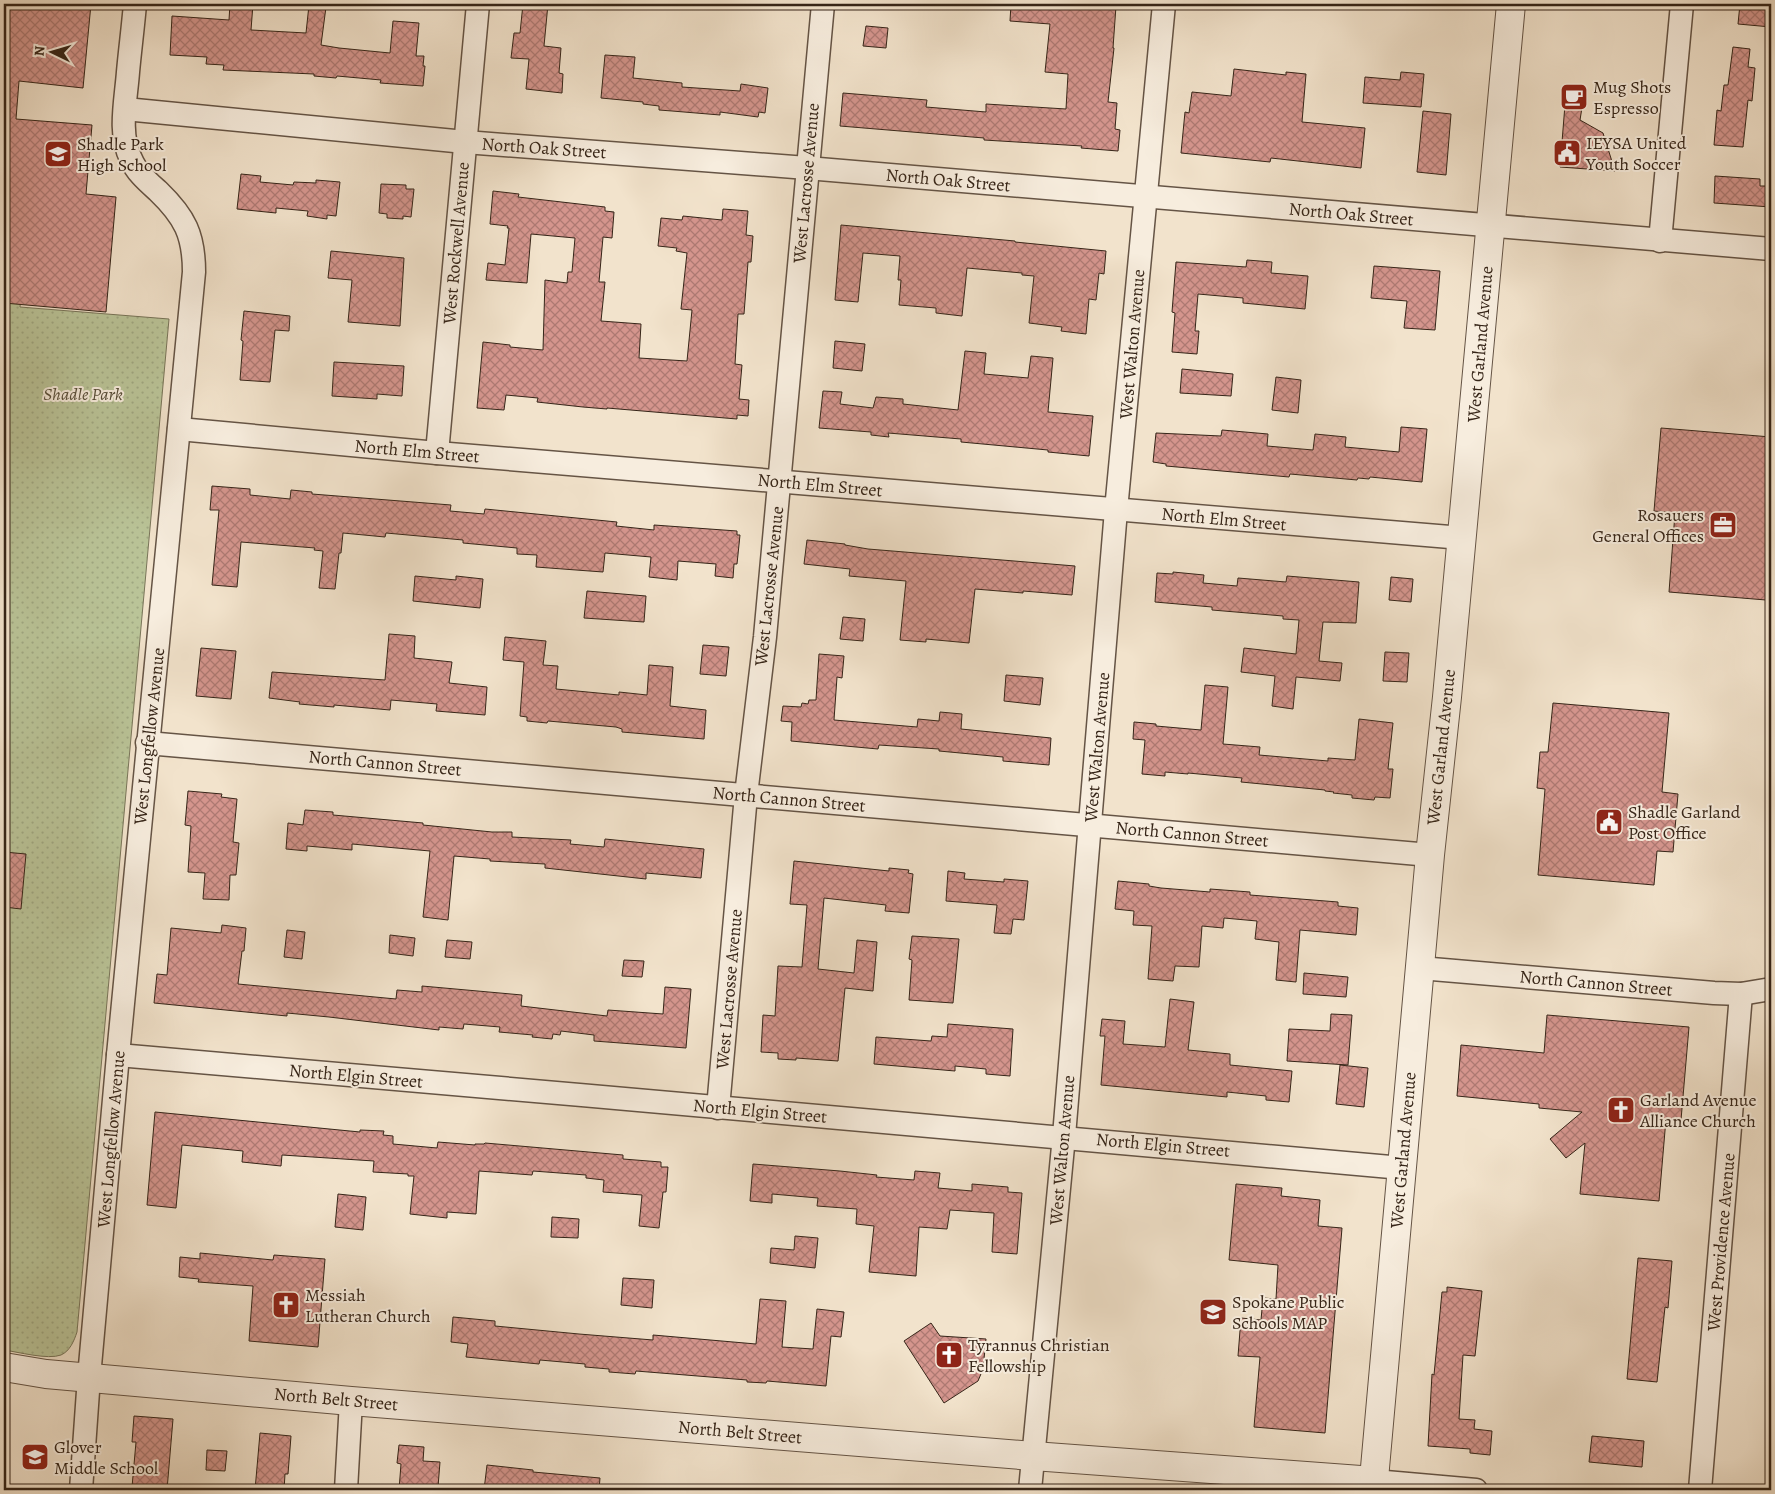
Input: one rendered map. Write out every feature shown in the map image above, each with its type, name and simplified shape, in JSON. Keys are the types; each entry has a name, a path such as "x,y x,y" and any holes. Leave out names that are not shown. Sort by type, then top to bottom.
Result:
{"street":[{"name":"West Longfellow Avenue","path":"81,1490 89,1377 118,1055 194,272 194,250 186,226 172,205 145,180 131,160 124,138 135,4"},
{"name":"West Rockwell Avenue","path":"437,453 478,4"},
{"name":"West Lacrosse Avenue","path":"718,1108 746,795 765,637 823,4"},
{"name":"West Walton Avenue","path":"1030,1490 1064,1136 1116,510 1164,4"},
{"name":"West Garland Avenue","path":"1373,1486 1430,855 1491,226 1510,4"},
{"path":"1660,241 1682,4"},
{"name":"North Oak Street","path":"125,109 465,142 807,168 1771,249"},
{"name":"North Elm Street","path":"179,429 437,453 1462,538"},
{"name":"North Cannon Street","path":"147,743 1430,855"},
{"name":"North Cannon Street","path":"1420,968 1741,994 1771,989"},
{"name":"West Providence Avenue","path":"1700,1490 1741,994"},
{"name":"North Elgin Street","path":"118,1055 718,1108 1064,1136 1402,1168"},
{"name":"North Belt Street","path":"4,1367 46,1374 351,1401 1033,1456 1373,1486 1476,1490"},
{"path":"346,1490 351,1401"}],"green space":[{"name":"Shadle Park","path":"4,295 21,296 20,307 169,319 77,1332 67,1351 61,1355 49,1357 4,1350"}],"building":[{"name":"Shadle Park High School","path":"4,4 91,4 83,88 19,81 16,119 92,125 86,194 116,197 106,312 4,303"},
{"path":"230,4 253,4 251,30 306,33 309,5 326,7 321,45 339,48 390,53 393,21 419,23 416,56 424,56 423,86 380,83 381,80 314,76 314,74 223,70 224,65 206,64 207,57 170,55 172,16 229,20"},
{"path":"523,4 548,4 544,46 561,48 559,73 563,74 562,93 526,89 529,59 511,58 514,33 520,33"},
{"path":"1011,4 1093,4 1116,6 1108,102 1117,103 1115,129 1120,130 1118,151 1081,148 1082,146 984,140 984,138 840,126 843,93 927,100 926,107 986,112 986,104 1066,109 1068,74 1045,72 1050,24 1010,21"},
{"path":"1740,4 1771,4 1771,27 1738,24"},
{"path":"866,26 888,28 886,48 863,46"},
{"path":"1733,47 1750,49 1748,67 1755,68 1752,101 1748,100 1743,147 1714,145 1717,110 1721,111 1724,85 1728,85"},
{"path":"605,55 635,57 633,78 682,83 682,87 740,91 741,84 768,88 765,113 759,112 758,117 720,112 720,115 659,110 659,106 643,104 643,102 601,98"},
{"path":"1234,69 1286,75 1286,72 1306,74 1302,122 1365,128 1361,168 1271,158 1270,162 1181,153 1185,112 1189,113 1192,92 1231,96"},
{"path":"1401,72 1424,74 1421,107 1363,103 1365,77 1400,80"},
{"path":"1566,92 1584,95 1580,120 1603,133 1615,171 1560,167"},
{"path":"1423,111 1451,114 1446,175 1417,172"},
{"path":"241,174 261,176 260,182 293,185 294,182 316,183 316,180 340,182 336,216 327,215 327,219 307,216 308,211 276,208 276,213 237,209"},
{"path":"1715,176 1760,179 1760,186 1771,186 1771,207 1714,203"},
{"path":"381,184 406,185 406,189 414,189 411,217 403,216 403,219 387,218 387,214 379,213"},
{"path":"493,191 519,194 518,197 605,207 605,211 614,212 612,238 603,237 599,282 605,282 601,321 641,324 639,358 687,361 692,310 681,309 687,253 676,251 677,248 658,246 661,218 682,220 683,216 722,220 723,209 748,211 746,235 753,236 751,262 748,262 744,314 738,314 735,364 742,365 739,399 749,400 748,416 737,415 737,419 583,407 537,402 538,398 506,395 504,410 477,408 483,342 543,350 545,280 567,283 568,272 572,272 575,238 531,234 527,283 486,280 488,263 505,265 509,228 507,228 508,226 490,224"},
{"path":"841,225 1106,251 1104,274 1099,273 1096,300 1089,299 1086,334 1061,331 1062,327 1029,323 1034,276 1022,275 1022,273 967,268 962,316 936,313 936,308 899,305 901,280 898,280 900,256 863,253 858,302 835,300"},
{"path":"331,251 404,258 400,326 348,322 352,280 328,278"},
{"path":"1247,260 1272,262 1271,273 1308,276 1305,309 1243,303 1243,298 1198,294 1195,331 1199,331 1197,354 1172,352 1175,313 1172,312 1176,262 1246,267"},
{"path":"1374,266 1440,271 1435,330 1404,328 1407,301 1371,298"},
{"path":"244,311 290,316 289,331 275,330 270,382 240,380"},
{"path":"835,341 865,344 862,371 833,368"},
{"path":"965,351 986,353 984,374 1028,378 1031,356 1053,358 1048,412 1093,416 1089,456 1048,452 1048,450 961,442 961,439 888,433 889,437 871,435 871,432 819,428 823,391 842,392 840,404 873,408 876,397 903,399 903,404 958,410"},
{"path":"334,362 404,366 402,396 377,394 377,399 332,396"},
{"path":"1182,369 1233,374 1231,396 1180,393"},
{"path":"1276,377 1301,380 1298,413 1272,410"},
{"path":"1401,427 1427,429 1422,482 1370,477 1369,479 1358,478 1357,480 1290,474 1289,477 1166,466 1166,464 1153,462 1156,433 1221,436 1222,430 1268,434 1267,446 1313,450 1315,434 1346,437 1345,447 1399,452"},
{"name":"Rosauers General Offices","path":"1661,428 1771,437 1771,536 1766,600 1669,592 1675,513 1654,511"},
{"path":"212,486 250,489 250,495 290,499 291,490 312,492 312,494 451,505 450,511 484,514 485,509 617,522 616,526 654,530 654,525 737,531 737,535 740,535 737,564 734,564 733,578 715,576 716,564 678,561 677,580 649,577 651,557 605,553 603,572 536,567 537,555 517,554 517,548 463,543 463,540 386,533 385,537 343,533 335,589 319,588 323,551 314,550 315,548 241,542 237,587 212,585 219,510 210,510"},
{"path":"807,540 845,544 868,549 1075,566 1072,595 975,589 969,643 926,639 926,642 900,640 906,581 849,576 850,569 804,564"},
{"path":"1173,572 1204,575 1203,583 1237,586 1238,578 1286,582 1287,576 1359,582 1356,623 1323,622 1319,661 1342,663 1340,681 1296,677 1293,709 1272,706 1275,676 1241,672 1244,648 1296,654 1299,620 1283,619 1283,616 1212,610 1212,607 1155,602 1157,573 1173,574"},
{"path":"415,576 456,580 456,576 483,579 480,608 413,601"},
{"path":"1391,577 1413,579 1411,602 1389,600"},
{"path":"587,591 646,596 644,622 584,618"},
{"path":"843,617 865,619 863,641 840,639"},
{"path":"389,634 415,636 414,658 452,662 449,683 487,687 485,715 436,711 437,704 391,700 390,710 299,704 300,702 269,698 272,672 385,680"},
{"path":"505,637 546,641 543,665 558,666 556,689 619,695 619,692 647,695 649,665 673,667 670,706 706,710 704,739 622,732 622,729 616,727 527,721 527,717 520,716 524,662 503,660"},
{"path":"703,645 729,647 726,676 700,674"},
{"path":"201,648 236,651 231,699 196,696"},
{"path":"1385,652 1409,653 1407,682 1383,681"},
{"path":"819,654 844,656 842,678 837,677 834,720 917,727 918,719 939,721 940,712 962,714 961,729 1051,738 1049,765 1003,761 1003,757 939,751 939,749 879,745 878,749 791,741 792,722 781,721 783,706 801,707 802,703 808,704 809,700 816,700"},
{"path":"1006,675 1043,678 1040,705 1004,701"},
{"path":"1205,685 1228,687 1223,744 1260,747 1259,755 1328,761 1328,758 1355,760 1359,719 1393,723 1388,769 1393,769 1390,798 1375,797 1374,800 1352,798 1352,795 1325,790 1241,782 1242,778 1165,772 1165,776 1142,774 1145,740 1133,739 1134,722 1201,730"},
{"name":"Shadle Garland Post Office","path":"1553,703 1669,713 1662,792 1678,794 1673,852 1657,851 1654,885 1538,875 1545,789 1537,788 1540,752 1548,752"},
{"path":"188,791 222,794 221,797 237,799 233,842 239,843 236,875 230,875 229,900 203,899 205,873 188,872 191,826 185,825"},
{"path":"305,810 333,812 333,815 423,823 423,825 492,832 512,832 512,837 571,840 570,844 604,847 605,839 704,849 701,878 646,873 646,879 545,868 545,864 490,861 490,859 454,856 448,920 423,917 430,851 352,844 352,850 307,846 307,851 286,849 288,823 303,825"},
{"path":"4,852 26,854 21,909 4,907"},
{"path":"794,861 889,871 889,868 909,870 908,873 913,874 909,913 885,911 886,905 824,898 818,969 854,973 857,940 877,942 873,991 845,988 838,1061 796,1058 796,1060 778,1059 778,1053 761,1052 763,1015 775,1016 778,966 802,967 807,905 790,904"},
{"path":"948,871 965,873 964,879 1004,882 1004,879 1028,881 1024,920 1013,919 1011,934 994,933 997,905 946,901"},
{"path":"1118,881 1149,884 1149,886 1161,888 1210,892 1210,889 1250,892 1250,895 1338,902 1338,906 1358,908 1356,935 1300,930 1296,982 1276,980 1279,942 1255,939 1257,921 1224,918 1223,928 1202,926 1199,967 1175,966 1173,981 1148,979 1152,926 1133,925 1134,911 1115,909"},
{"path":"222,925 246,928 238,984 396,999 397,990 422,992 422,986 522,995 521,1006 607,1016 608,1010 663,1014 665,987 691,989 686,1048 594,1041 594,1035 561,1031 560,1035 553,1034 552,1039 499,1032 500,1027 464,1024 463,1029 439,1027 439,1030 287,1013 287,1016 154,1003 157,974 167,975 171,928 221,933"},
{"path":"287,930 305,932 302,959 284,957"},
{"path":"390,935 415,938 413,956 389,953"},
{"path":"912,936 959,939 953,1003 909,1000 912,960 909,959"},
{"path":"447,940 472,942 470,959 445,957"},
{"path":"624,960 644,961 642,977 622,976"},
{"path":"1304,973 1348,977 1346,997 1303,994"},
{"path":"1170,999 1194,1002 1188,1050 1230,1054 1230,1065 1292,1071 1289,1102 1266,1100 1266,1096 1227,1092 1227,1097 1101,1085 1105,1036 1100,1036 1102,1019 1125,1021 1123,1044 1165,1047"},
{"path":"1331,1014 1352,1015 1348,1065 1287,1061 1289,1029 1330,1031"},
{"name":"Garland Avenue Alliance Church","path":"1547,1015 1689,1027 1681,1120 1666,1119 1659,1201 1580,1194 1585,1143 1566,1158 1550,1139 1582,1112 1539,1108 1539,1104 1457,1096 1461,1045 1544,1053"},
{"path":"948,1024 1013,1029 1010,1076 986,1074 986,1069 955,1066 955,1071 874,1064 876,1037 931,1041 932,1036 947,1037"},
{"path":"1340,1065 1368,1068 1364,1107 1336,1104"},
{"path":"155,1112 360,1132 360,1130 384,1131 383,1135 393,1136 393,1144 437,1148 438,1142 475,1145 485,1143 623,1155 623,1159 661,1162 661,1167 668,1167 666,1192 663,1192 659,1228 639,1226 642,1195 603,1192 604,1180 586,1178 586,1175 533,1171 532,1175 479,1171 476,1214 447,1212 447,1218 410,1214 414,1176 373,1172 374,1161 282,1155 281,1166 242,1162 243,1151 182,1145 176,1208 147,1205"},
{"path":"753,1164 840,1171 877,1175 876,1177 914,1180 915,1171 940,1173 938,1188 972,1191 972,1184 1008,1187 1008,1192 1022,1193 1017,1254 992,1252 994,1213 950,1210 947,1229 919,1227 916,1276 869,1272 874,1226 856,1224 857,1209 817,1206 818,1198 772,1194 772,1203 750,1201"},
{"path":"1236,1184 1282,1188 1281,1196 1320,1200 1318,1226 1342,1228 1325,1433 1254,1427 1260,1357 1238,1356 1241,1318 1261,1320 1263,1298 1276,1299 1278,1265 1229,1260"},
{"path":"338,1194 366,1197 363,1230 335,1227"},
{"path":"552,1217 579,1219 578,1238 551,1237"},
{"path":"795,1236 818,1238 815,1268 770,1263 771,1248 794,1250"},
{"name":"Messiah Lutheran Church","path":"200,1253 273,1260 274,1255 325,1259 318,1347 249,1341 253,1286 198,1282 199,1279 179,1277 180,1257 200,1259"},
{"path":"1638,1258 1672,1261 1668,1308 1665,1307 1657,1382 1627,1379"},
{"path":"623,1278 654,1280 652,1308 621,1305"},
{"path":"1447,1287 1482,1291 1475,1356 1463,1355 1459,1419 1475,1420 1474,1429 1492,1431 1490,1455 1470,1453 1470,1449 1428,1446 1432,1374 1434,1375 1442,1292 1447,1292"},
{"path":"760,1299 786,1301 782,1347 813,1349 817,1309 844,1312 841,1337 831,1336 826,1386 767,1381 766,1383 747,1382 747,1380 636,1371 635,1374 609,1372 609,1369 585,1367 585,1364 540,1360 539,1364 466,1357 468,1344 451,1342 453,1317 495,1321 495,1326 579,1334 653,1340 653,1335 756,1344"},
{"name":"Tyrannus Christian Fellowship","path":"931,1323 940,1336 986,1339 983,1369 978,1381 944,1403 904,1341"},
{"path":"134,1416 173,1419 167,1490 132,1487 136,1442 132,1442"},
{"path":"260,1433 291,1436 288,1474 285,1474 284,1490 255,1490"},
{"path":"1592,1436 1644,1441 1642,1467 1589,1462"},
{"path":"399,1445 424,1447 423,1461 440,1462 438,1487 430,1486 430,1490 399,1490 401,1464 397,1463"},
{"path":"207,1450 227,1451 225,1471 206,1470"},
{"path":"487,1465 533,1470 533,1472 600,1478 599,1490 484,1490"}],"place":[{"name":"Mug Shots Espresso","path":"1574,97"},
{"name":"IEYSA United Youth Soccer","path":"1567,153"},
{"name":"Shadle Park High School","path":"58,154"},
{"name":"Rosauers General Offices","path":"1723,525"},
{"name":"Shadle Garland Post Office","path":"1609,822"},
{"name":"Garland Avenue Alliance Church","path":"1621,1110"},
{"name":"Messiah Lutheran Church","path":"286,1305"},
{"name":"Spokane Public Schools MAP","path":"1213,1312"},
{"name":"Tyrannus Christian Fellowship","path":"949,1355"},
{"name":"Glover Middle School","path":"35,1457"}]}
